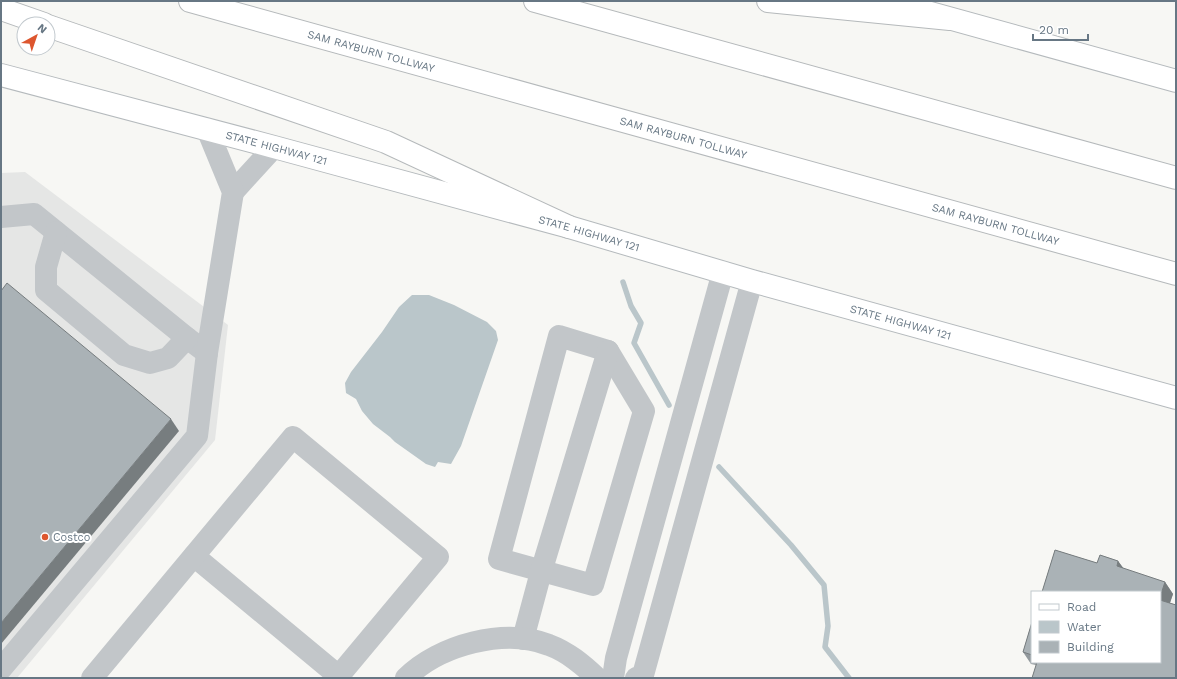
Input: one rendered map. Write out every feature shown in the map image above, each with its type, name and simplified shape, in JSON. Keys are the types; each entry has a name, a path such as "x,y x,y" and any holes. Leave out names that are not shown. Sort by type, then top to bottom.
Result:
{"main road":[{"name":"SAM RAYBURN TOLLWAY","path":"190,1 1176,274"},
{"path":"535,1 1176,178"},
{"path":"768,1 950,19"},
{"path":"887,1 1176,81"},
{"path":"1,9 21,16"},
{"path":"56,29 386,142 569,227"},
{"name":"STATE HIGHWAY 121","path":"1,75 569,227 752,281 1176,398"}],"lane":[{"path":"1,669 197,436 207,353 233,192 207,129"},
{"path":"233,192 274,147"},
{"path":"1,216 34,214 186,338 207,353"},
{"path":"56,232 46,267 46,290 124,355 150,363 168,358 186,338"},
{"path":"613,678 616,658 723,272"},
{"path":"636,678 643,675 752,281"},
{"path":"559,336 608,351 644,411 593,585 541,572 499,559 559,336"},
{"path":"523,638 541,572 608,351"},
{"path":"92,678 293,437 438,557 339,677 194,556"},
{"path":"406,678 415,669 448,650 488,639 523,638 549,645 579,662 597,678"}],"shaded area":[{"path":"25,172 228,325 215,440 17,678 1,678 1,173"}],"water":[{"path":"412,295 429,295 454,305 487,322 496,331 498,340 461,446 451,464 438,462 435,467 426,464 373,424 362,411 356,399 346,393 345,383 351,372 399,307"}],"building":[{"name":"Costco","path":"7,283 171,419 1,623 1,291"},
{"path":"1055,550 1097,563 1100,555 1118,561 1117,566 1165,582 1161,594 1161,591 1042,591"},
{"path":"1161,600 1176,605 1176,678 1032,678 1037,663 1161,663"},
{"path":"1031,625 1031,655 1023,652"}],"waterway":[{"path":"623,282 631,306 641,323 634,343 669,405"},
{"path":"719,467 791,545 824,585 828,626 825,647 849,678"}],"place":[{"name":"Costco","path":"45,537"}]}
